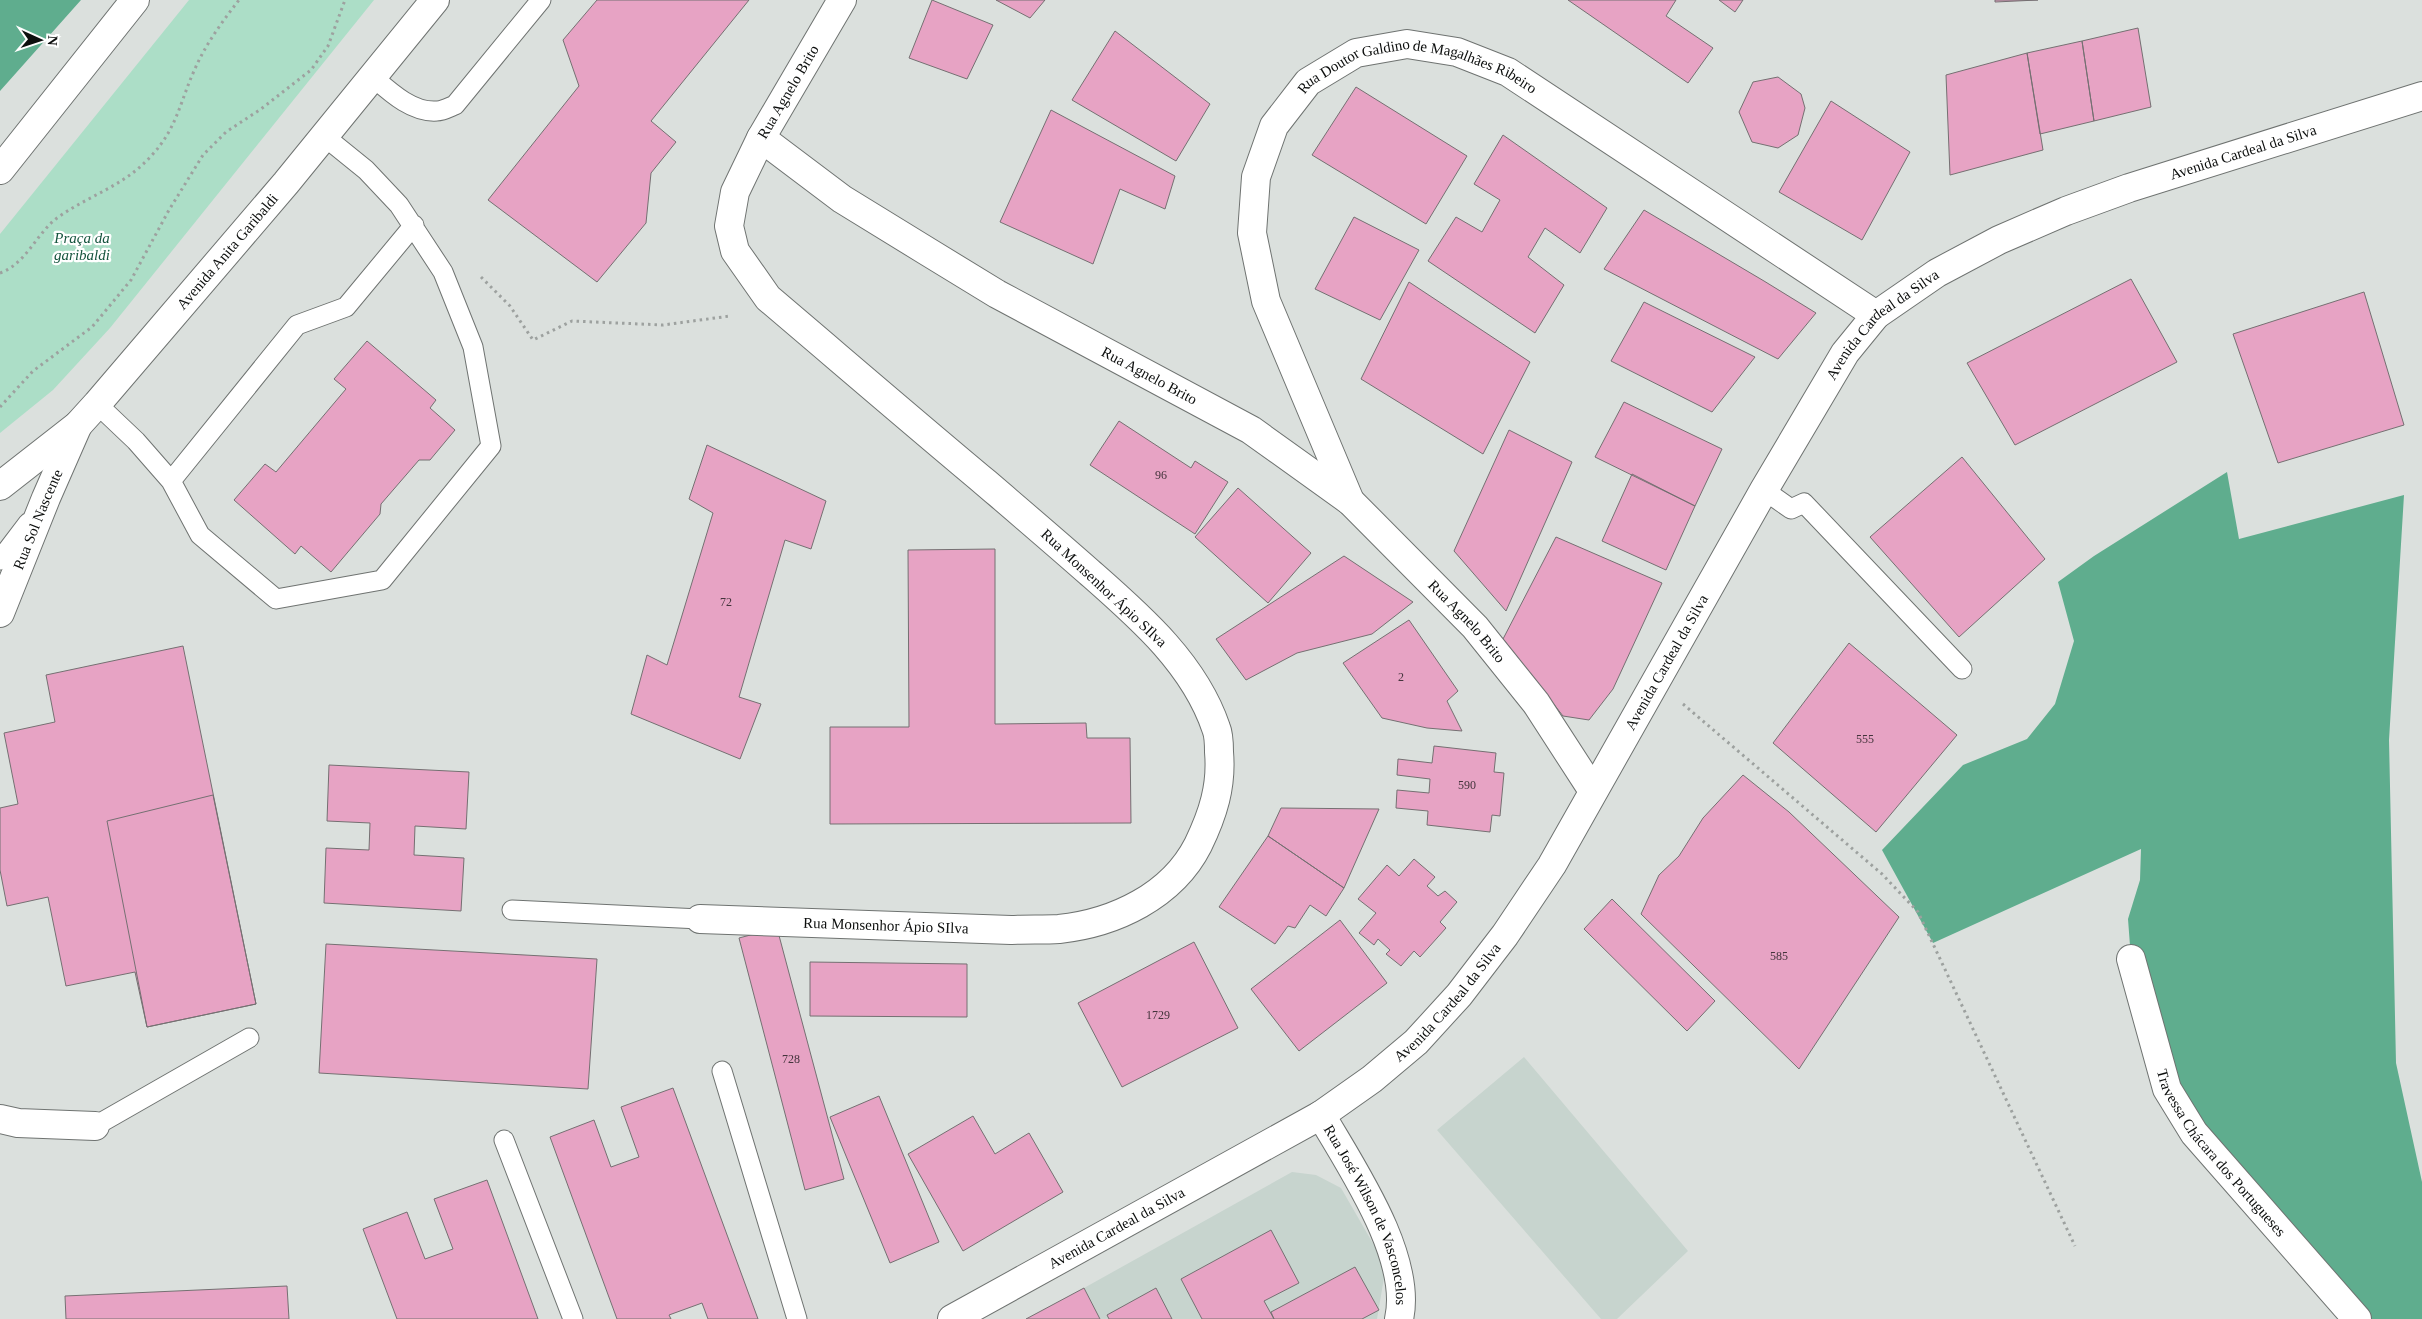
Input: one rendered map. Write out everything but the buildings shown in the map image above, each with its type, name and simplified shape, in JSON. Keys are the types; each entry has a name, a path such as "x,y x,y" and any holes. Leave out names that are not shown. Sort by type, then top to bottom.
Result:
{"street":[{"path":"0,170 135,0"},
{"name":"Avenida Anita Garibaldi","path":"0,486 78,425 97,404 324,136 435,0"},
{"name":"Rua Agnelo Brito","path":"842,0 761,138 842,199 997,294 1251,430 1350,501 1475,626 1536,703 1592,791"},
{"name":"Rua Doutor Galdino de Magalhães Ribeiro","path":"1350,501 1266,301 1252,233 1256,177 1274,126 1308,82 1356,53 1407,44 1456,52 1508,72 1876,314"},
{"name":"Avenida Cardeal da Silva","path":"952,1319 1321,1114 1372,1079 1416,1042 1460,995 1505,935 1552,865 1592,791 1764,490 1845,353 1876,314 1937,273 1998,240 2066,211 2129,188 2422,96"},
{"name":"Rua Monsenhor Ápio SIlva","path":"700,919 1011,930 1059,929 1099,922 1136,906 1166,887 1191,859 1208,825 1218,797 1220,764 1217,730 1199,690 1170,650 1117,597 1048,536 768,298 735,251 729,226 734,192 761,138"},
{"name":"Rua Sol Nascente","path":"0,613 46,498 78,425"},
{"name":"Travessa Chácara dos Portugueses","path":"2131,959 2167,1089 2194,1132 2357,1319"},
{"name":"Rua José Wilson de Vasconcelos","path":"1321,1114 1373,1208 1393,1253 1402,1285 1399,1319"},
{"path":"0,1120 18,1123 96,1126"}],"lane":[{"path":"373,77 396,97 414,106 436,111 455,106 541,0"},
{"path":"97,404 136,441 171,481 200,536 276,599 382,580 491,446 473,347 443,272 399,204 366,170 324,136"},
{"path":"171,481 297,325 346,306 414,225"},
{"path":"1764,490 1791,509 1804,503 1962,669"},
{"path":"0,560 46,498"},
{"path":"512,910 700,919"},
{"path":"96,1126 249,1038"},
{"path":"722,1071 797,1319"},
{"path":"504,1140 573,1319"}],"path":[{"path":"0,273 27,252 57,218 126,179 152,156 170,131 185,100 194,71 217,30 238,0"},
{"path":"0,407 33,371 92,327 131,280 169,210 203,155 226,132 261,109 311,70 328,46 345,0"},
{"path":"475,271 510,306 533,340 572,321 663,325 730,316"},
{"path":"1656,681 1882,874 1918,912 2075,1246"}],"shaded area":[{"path":"1524,1057 1688,1251 1617,1319 1601,1319 1437,1130"},
{"path":"1292,1172 1316,1175 1341,1188 1386,1266 1377,1319 1100,1319 1084,1288"}],"green space":[{"path":"0,0 81,0 0,91"},
{"name":"Praça da garibaldi","path":"189,0 374,0 110,328 53,390 0,433 0,234"},
{"path":"2227,472 2239,539 2404,495 2389,740 2396,1063 2422,1182 2422,1319 2364,1319 2167,1089 2131,959 2128,919 2140,880 2141,849 1933,943 1882,850 1963,765 2027,739 2055,704 2074,641 2058,582 2094,556"}]}
